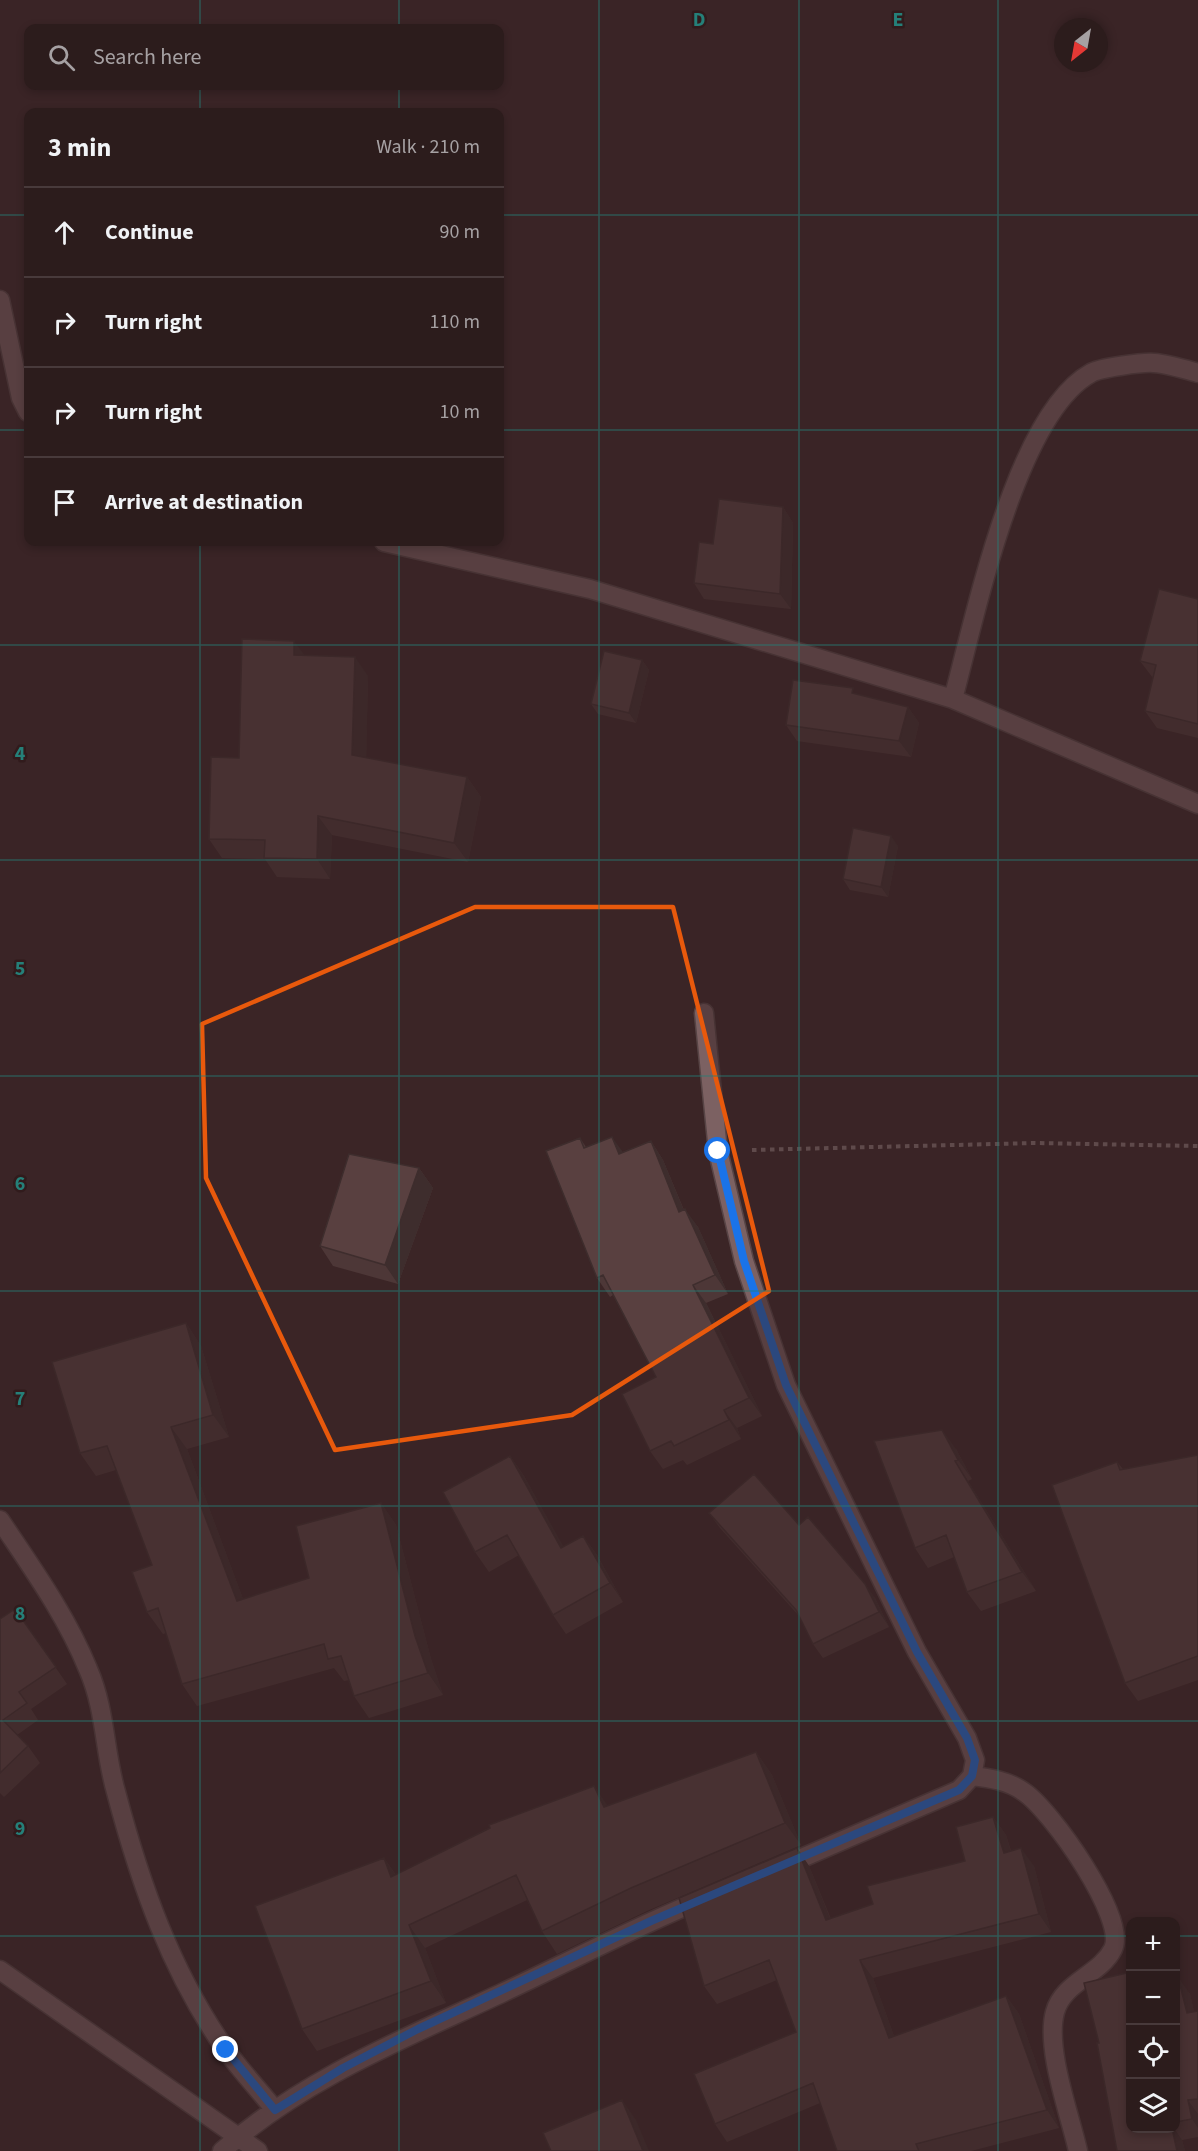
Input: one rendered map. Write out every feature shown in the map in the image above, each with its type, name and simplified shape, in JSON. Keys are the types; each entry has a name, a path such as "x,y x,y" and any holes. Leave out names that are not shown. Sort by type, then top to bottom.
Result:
{"street":[{"path":"0,300 24,404"},
{"path":"953,699 1005,514 1029,451 1058,402 1092,372 1153,362 1198,373"},
{"path":"402,546 590,589 953,699 1198,804"},
{"path":"704,1013 718,1151 744,1261 786,1385 917,1652 967,1738 975,1760 972,1776 959,1790 764,1874"},
{"path":"0,1520 52,1598 88,1669 105,1721 117,1797 155,1921 190,1991 226,2050 275,2110"},
{"path":"972,1776 996,1779 1023,1791 1049,1814 1071,1845 1109,1912 1116,1932 1113,1949 1099,1966 1070,1988 1055,2011 1053,2037 1072,2150"},
{"path":"222,2151 275,2110 343,2068 418,2029 651,1921 723,1891"},
{"path":"0,1970 240,2136 258,2151"}],"path":[{"path":"718,1151 1035,1143 1198,1146"}],"highlighted area":[{"path":"475,907 673,907 769,1291 572,1415 335,1450 206,1178 202,1024"}],"building":[{"path":"719,499 783,507 780,594 694,583 699,542 713,544"},
{"path":"1159,589 1198,599 1198,724 1145,711 1156,665 1140,661"},
{"path":"242,639 294,641 294,655 355,657 352,755 467,777 454,843 318,816 317,859 264,858 265,840 209,839 211,757 239,758"},
{"path":"604,651 642,660 629,713 591,704"},
{"path":"793,680 853,688 852,693 908,707 899,741 786,725"},
{"path":"853,828 891,836 881,887 843,879"},
{"path":"612,1137 619,1154 651,1141 679,1212 685,1209 715,1275 693,1285 749,1398 724,1410 729,1420 674,1446 671,1441 650,1451 622,1394 656,1377 603,1275 597,1278 546,1151 580,1138 584,1148"},
{"path":"349,1154 419,1168 385,1265 320,1246"},
{"path":"186,1323 213,1415 171,1427 237,1601 309,1578 296,1526 381,1503 415,1636 428,1673 354,1696 341,1656 328,1659 324,1644 182,1684 158,1608 147,1612 132,1572 152,1565 107,1446 80,1453 52,1362"},
{"path":"942,1430 958,1460 955,1461 1022,1572 967,1592 946,1535 915,1548 874,1441"},
{"path":"1198,1455 1198,1656 1125,1683 1052,1485 1117,1462 1120,1470"},
{"path":"510,1456 561,1548 583,1536 610,1583 553,1615 507,1535 475,1552 443,1492"},
{"path":"754,1474 799,1525 808,1517 865,1584 879,1612 813,1644 796,1610 709,1513"},
{"path":"15,1609 56,1667 19,1692 27,1703 3,1720 28,1746 0,1773 0,1619"},
{"path":"756,1752 785,1823 631,1888 542,1931 516,1875 409,1925 431,1981 302,2029 255,1906 384,1858 391,1877 490,1828 489,1825 594,1786 604,1807"},
{"path":"993,1817 1004,1853 1021,1848 1039,1914 860,1960 889,2038 1006,1996 1047,2110 916,2144 919,2151 837,2151 813,2083 715,2124 694,2074 796,2032 769,1960 704,1986 679,1898 797,1848 826,1920 873,1904 867,1886 965,1861 956,1827"},
{"path":"1126,1973 1126,2133 1173,2133 1177,2151 1117,2151 1097,2043 1099,2043 1084,1983"},
{"path":"1180,1985 1187,2013 1198,2011 1198,2099 1188,2100 1192,2119 1180,2121"},
{"path":"622,2100 643,2151 551,2151 543,2133"}],"route":[{"path":"226,2050 275,2110 343,2068 418,2029 502,1993 651,1921 785,1866 959,1790 972,1776 975,1760 967,1738 917,1652 852,1515 786,1385 744,1261 718,1151"}]}
